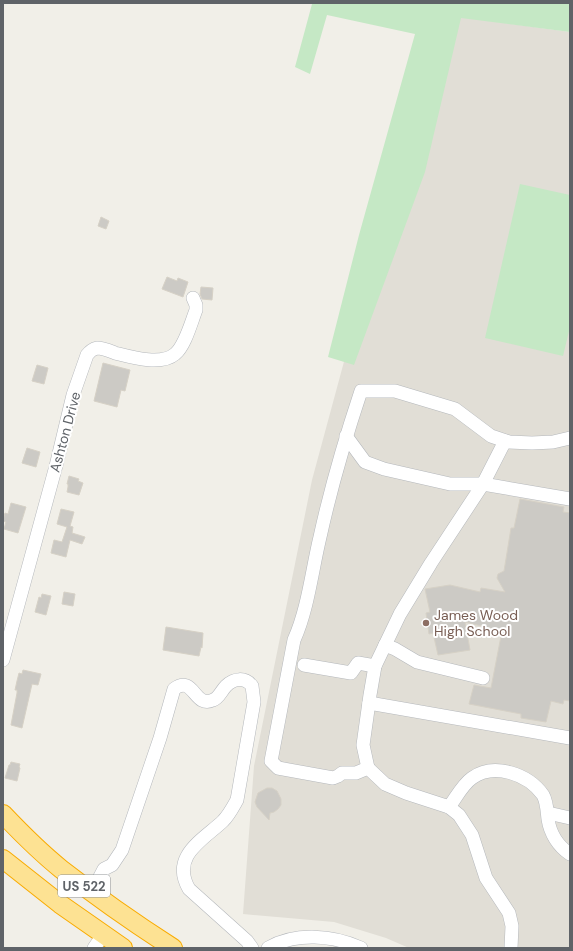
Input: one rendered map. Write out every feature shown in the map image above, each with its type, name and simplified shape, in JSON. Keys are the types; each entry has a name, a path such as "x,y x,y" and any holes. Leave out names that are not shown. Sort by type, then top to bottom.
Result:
{"highway":[{"name":"US 522","path":"3,814 27,839 60,868 143,929 173,948"},
{"name":"US 522","path":"3,858 60,904 99,941 123,948"}],"street":[{"name":"Ashton Drive","path":"3,660 56,466 73,395 88,355 91,351 99,348 125,356 146,359 161,361 170,358 176,354 181,347 196,310 196,305 193,298"},
{"path":"368,768 356,773 342,772 333,778 278,768 271,761 294,640 301,624 326,509 346,436 361,391 395,391 454,409 491,436 505,441 532,443 553,442 570,438"},
{"path":"346,436 366,462 384,470 450,484 483,484 570,499"},
{"path":"505,441 483,484 431,563 400,614 375,666 364,745 368,768 385,784 406,793 449,807 459,815 472,835 486,878 509,913 512,926 511,948"},
{"path":"385,646 395,649 417,662 483,678"},
{"path":"304,665 351,672 358,662 375,666"},
{"path":"92,892 104,869 112,865 122,850 160,738 174,689 178,686 188,686 198,698 209,702 219,696 226,685 232,681 239,679 245,680 252,686 254,702 236,800 224,820 190,850 186,858 183,874 185,882 190,889 247,941 252,948"},
{"path":"369,703 570,738"},
{"path":"449,807 466,784 484,772 497,771 512,773 525,779 543,795 551,830 562,849 570,854"},
{"path":"548,813 570,818"},
{"path":"268,948 293,939 310,937 333,940 361,948"}],"shaded area":[{"name":"James Wood High School","path":"438,14 570,32 570,948 409,948 386,938 334,922 243,914 254,766 312,480"}],"green space":[{"path":"310,3 570,3 570,32 461,18 425,172 354,365 328,357 359,235 415,34 327,15 310,74 295,67 312,4"},
{"path":"520,184 570,195 570,327 563,356 485,338"}],"building":[{"path":"101,217 109,221 106,229 98,226"},
{"path":"167,277 177,281 178,278 188,282 183,297 162,289"},
{"path":"201,287 213,288 212,300 202,299 200,294"},
{"path":"103,363 130,370 125,391 121,390 117,407 94,401"},
{"path":"37,365 48,368 44,384 32,381"},
{"path":"27,448 40,452 36,467 22,463"},
{"path":"69,476 79,479 78,481 83,483 79,495 67,492"},
{"path":"520,499 564,507 563,512 570,513 570,701 564,700 563,704 551,701 546,722 521,718 521,714 469,704 474,685 491,688 502,631 465,622 470,650 438,655 433,633 429,634 426,613 430,612 425,589 450,585 480,592 481,588 505,592 497,578 498,574 504,571 511,528 514,528"},
{"path":"11,503 26,507 18,533 4,529 6,522 3,520 5,513 8,514"},
{"path":"61,509 74,512 70,526 73,527 72,533 85,537 82,544 70,540 66,557 51,553 54,540 62,542 67,527 57,524"},
{"path":"64,592 75,594 73,606 62,604"},
{"path":"42,594 51,596 46,615 35,612 39,597 41,598"},
{"path":"166,627 203,633 202,648 201,647 199,656 163,650"},
{"path":"23,670 41,674 38,685 32,684 22,728 11,725 17,693 17,690 15,690 19,673 22,674"},
{"path":"11,762 20,764 17,781 5,778"},
{"path":"267,788 272,788 277,791 281,799 281,805 274,812 270,813 269,820 257,807 255,802 258,793"}],"place":[{"name":"James Wood High School","path":"426,623"}]}
